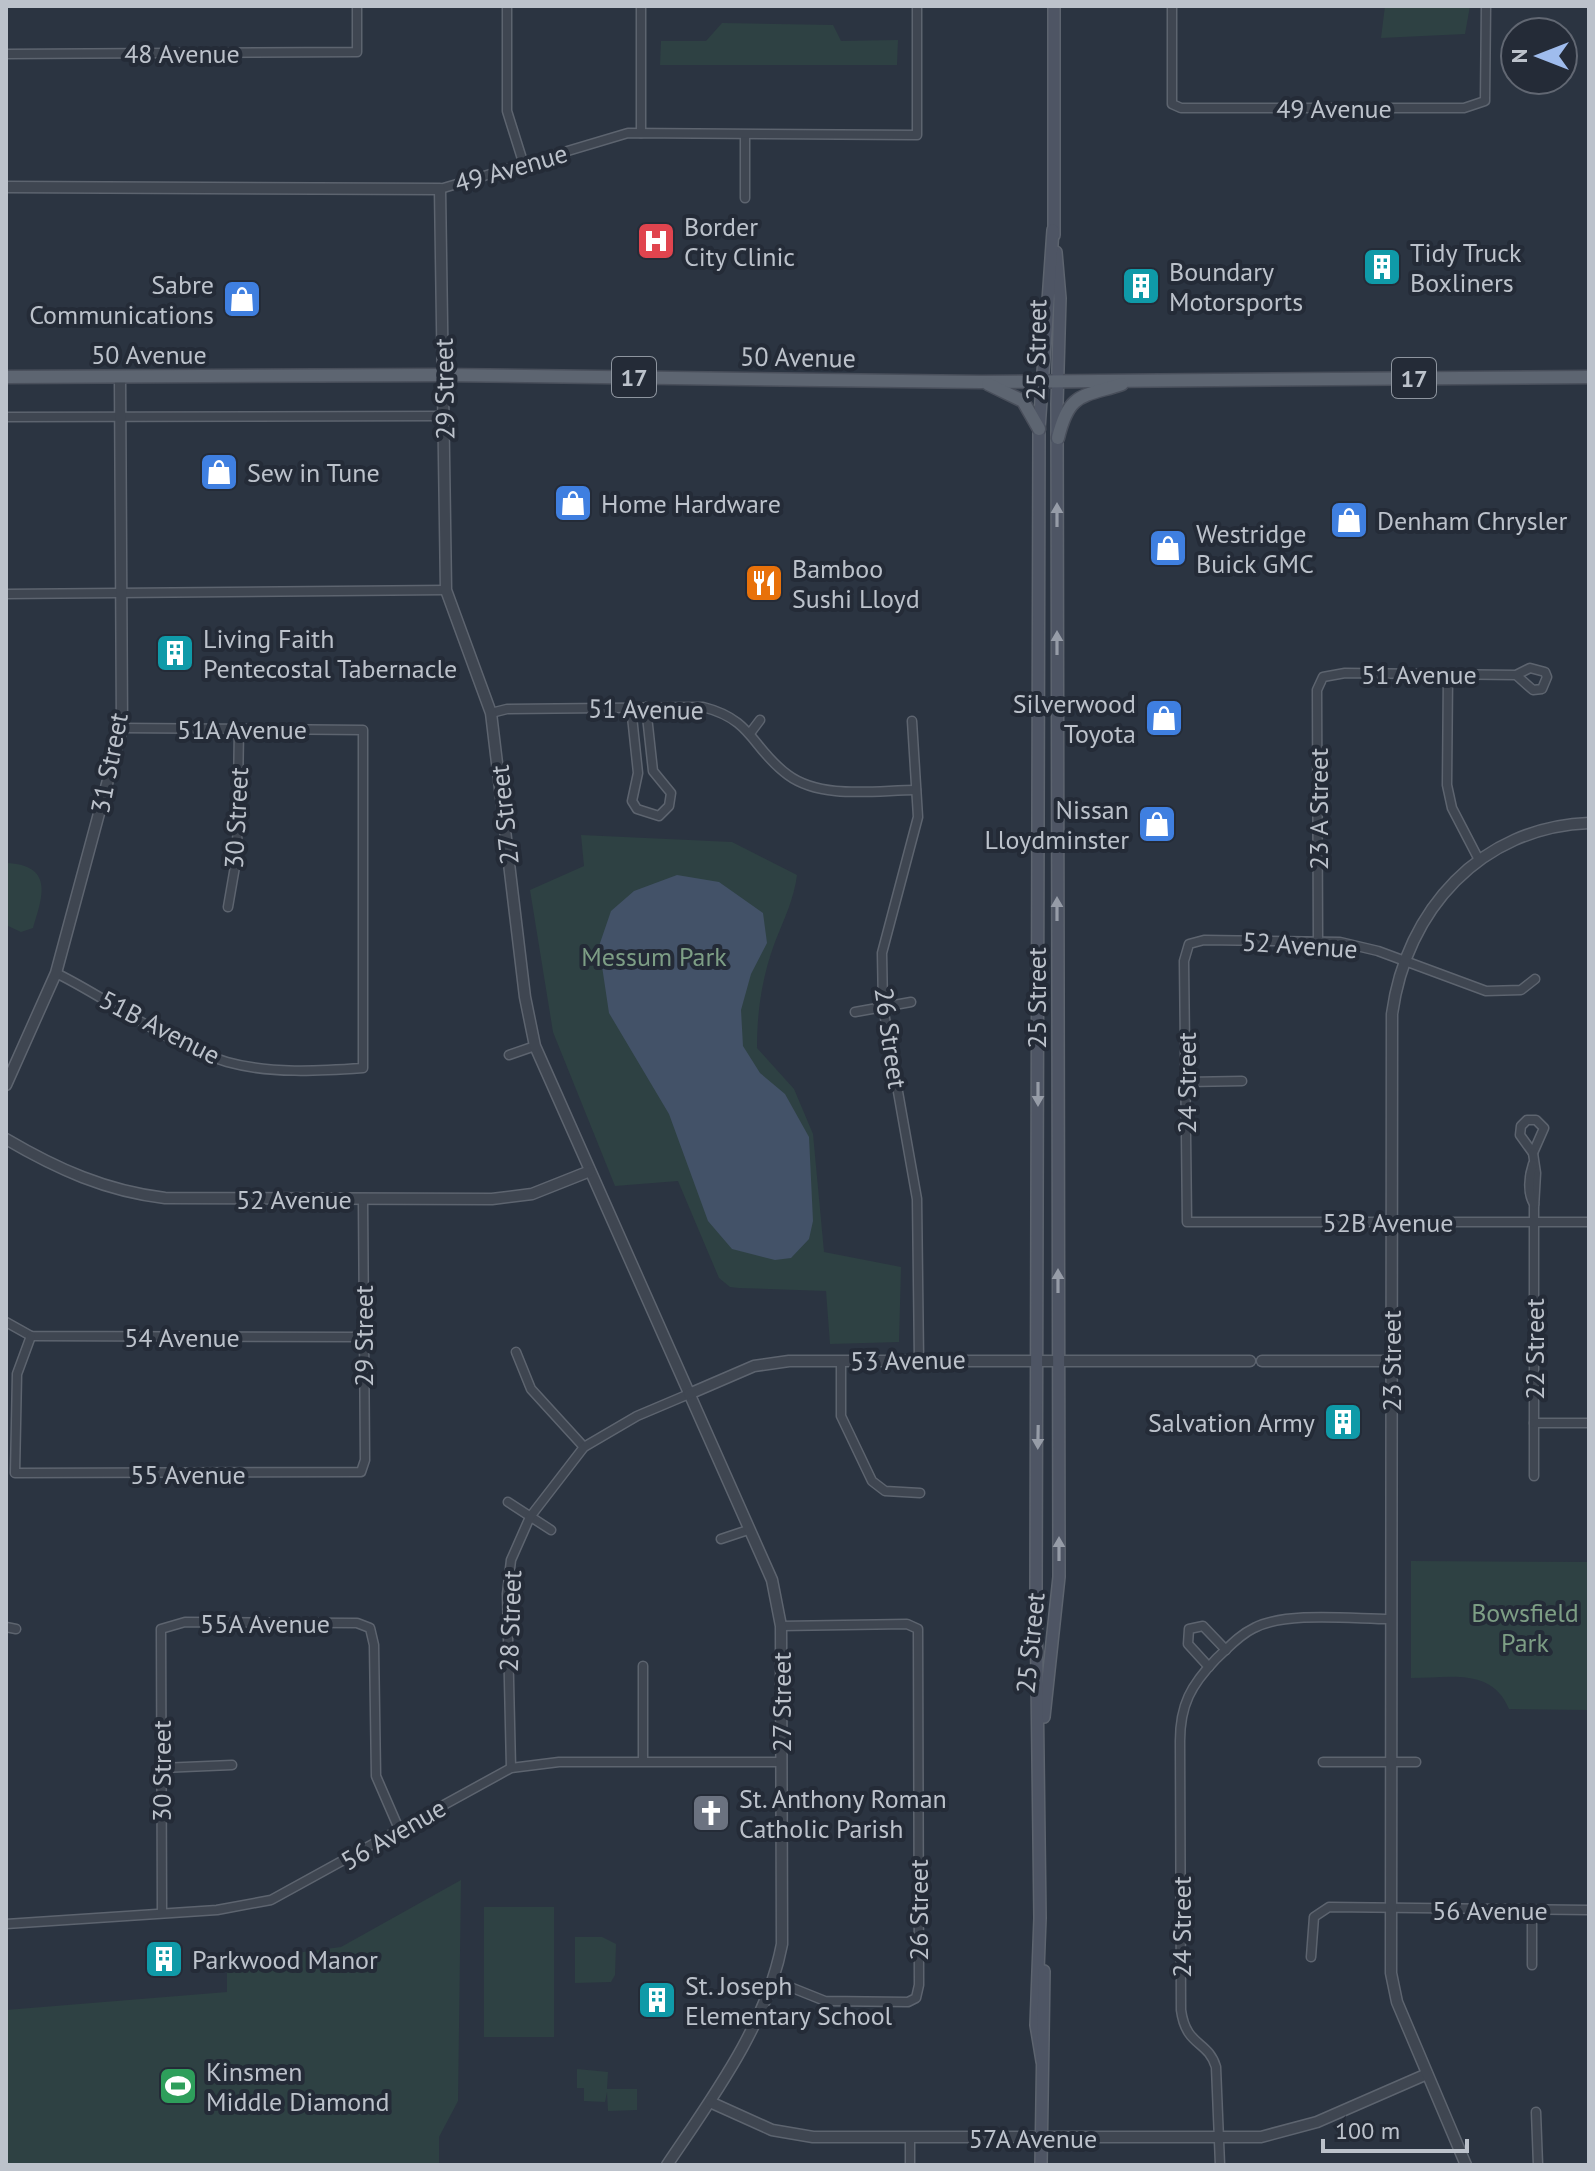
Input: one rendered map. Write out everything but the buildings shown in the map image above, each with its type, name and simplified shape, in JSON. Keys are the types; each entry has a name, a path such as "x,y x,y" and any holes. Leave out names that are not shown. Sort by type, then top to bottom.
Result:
{"main road":[{"name":"25 Street","path":"1041,2165 1046,1997 1040,1918 1039,1766 1039,429 1053,230 1054,6"},
{"name":"25 Street","path":"1039,1766 1059,1577 1057,381 1060,298 1053,230"},
{"name":"50 Avenue","path":"6,377 444,375 981,382 1589,377"},
{"path":"1058,438 1063,415 1076,399 1134,380"},
{"path":"981,382 1023,401 1039,429"}],"street":[{"name":"48 Avenue","path":"6,54 357,52 357,6"},
{"path":"507,6 507,111 523,162"},
{"path":"641,6 641,133"},
{"name":"49 Avenue","path":"6,187 440,189 628,133 917,135 917,6"},
{"name":"49 Avenue","path":"1172,6 1172,104 1181,108 1464,108 1485,101 1486,6"},
{"path":"745,135 745,198"},
{"name":"29 Street","path":"440,189 446,590"},
{"name":"31 Street","path":"6,1085 56,973 122,728 120,377"},
{"path":"6,417 444,416"},
{"path":"6,594 446,590"},
{"name":"27 Street","path":"446,590 491,713 525,997 535,1046 772,1580 781,1626 782,1944 775,1981 710,2102"},
{"name":"51 Avenue","path":"1323,677 1345,673 1516,675"},
{"path":"1448,675 1447,785 1452,808 1478,858"},
{"name":"23 A Street","path":"1318,941 1317,690 1323,677"},
{"path":"631,707 638,773 632,801 637,809 659,816 669,806 671,793 653,771 646,707"},
{"name":"51 Avenue","path":"491,713 507,709 703,707 728,713 751,732 790,776 815,786 841,791 916,790"},
{"path":"751,732 760,720"},
{"name":"26 Street","path":"912,721 918,817 912,847 885,932 883,1007 917,1199 919,1360"},
{"name":"51A Avenue","path":"122,728 363,730 363,1068"},
{"name":"30 Street","path":"228,907 237,855 239,729"},
{"path":"633,741 648,739"},
{"path":"638,773 653,771"},
{"path":"1403,961 1431,906 1478,858 1537,832 1589,823"},
{"name":"52 Avenue","path":"1189,944 1204,940 1318,941 1360,946 1486,991 1521,990 1535,979"},
{"name":"24 Street","path":"1187,1222 1184,961 1189,944"},
{"name":"23 Street","path":"1403,961 1391,1024 1390,1908 1394,1988 1466,2165"},
{"name":"51B Avenue","path":"56,973 187,1046 228,1062 296,1070 363,1068"},
{"path":"855,1012 911,1002"},
{"path":"509,1055 535,1046"},
{"path":"1186,1082 1242,1081"},
{"name":"52 Avenue","path":"6,1139 87,1181 140,1195 194,1199 492,1199 532,1194 590,1171"},
{"name":"22 Street","path":"1533,1153 1530,1198 1534,1204 1534,1476"},
{"name":"29 Street","path":"361,1472 365,1460 363,1200"},
{"name":"52B Avenue","path":"1187,1222 1589,1222"},
{"name":"54 Avenue","path":"6,1322 31,1336 362,1337"},
{"name":"55 Avenue","path":"31,1336 17,1374 15,1473 361,1472"},
{"path":"516,1352 531,1389 584,1447"},
{"name":"53 Avenue","path":"584,1447 637,1416 754,1366 789,1361 1391,1361"},
{"path":"841,1362 841,1416 872,1481 885,1491 920,1493"},
{"path":"1534,1423 1589,1423"},
{"name":"28 Street","path":"511,1768 507,1594 511,1560 530,1517 584,1447"},
{"path":"508,1502 551,1530"},
{"path":"721,1539 748,1530"},
{"path":"1226,1650 1203,1626 1189,1629 1188,1644 1209,1667 1252,1629 1275,1621 1390,1619"},
{"name":"55A Avenue","path":"161,1629 185,1622 357,1623 370,1628 374,1645 376,1776 399,1829"},
{"name":"26 Street","path":"775,1981 825,2001 908,2002 916,1998 918,1629 907,1624 781,1626"},
{"path":"6,1627 16,1629"},
{"name":"30 Street","path":"161,1629 162,1912"},
{"path":"643,1666 643,1761"},
{"name":"24 Street","path":"1209,1667 1184,1703 1180,1741 1181,2010 1187,2035 1211,2054 1216,2067 1220,2165"},
{"name":"56 Avenue","path":"6,1924 217,1910 271,1900 511,1768 559,1762 781,1762"},
{"path":"1323,1762 1416,1762"},
{"path":"161,1768 232,1765"},
{"name":"56 Avenue","path":"1311,1957 1310,1926 1314,1917 1324,1909 1589,1910"},
{"path":"1532,1911 1532,1965"},
{"name":"57A Avenue","path":"710,2102 772,2130 796,2135 1220,2138 1286,2133 1427,2074"},
{"path":"667,2165 710,2102"},
{"path":"1536,2112 1538,2165"},
{"path":"910,2138 910,2165"}],"green space":[{"path":"1385,6 1470,6 1465,34 1381,38"},
{"path":"722,23 833,25 841,41 898,40 897,65 660,65 661,41 706,41"},
{"name":"Messum Park","path":"581,835 732,842 797,875 791,901 770,955 759,1007 757,1048 794,1089 813,1134 824,1252 901,1267 899,1342 830,1344 826,1291 730,1287 719,1278 678,1181 615,1186 553,1032 530,890 584,866"},
{"path":"6,863 32,870 41,884 40,905 33,928 21,932 6,925"},
{"name":"Bowsfield Park","path":"1411,1561 1589,1562 1589,1710 1509,1709 1492,1686 1481,1681 1454,1677 1411,1678"},
{"path":"461,1880 458,2101 439,2137 439,2165 6,2165 6,2010 227,1992 227,1962 341,1947"},
{"path":"484,1907 554,1907 554,2037 484,2037"},
{"path":"575,1937 602,1937 616,1944 615,1975 611,1982 575,1983"},
{"path":"577,2069 608,2072 607,2089 637,2089 637,2110 608,2111 607,2092 605,2102 584,2101 584,2088 577,2088"}],"water":[{"path":"677,875 719,882 763,913 767,943 751,974 741,1010 743,1046 760,1073 785,1094 809,1137 813,1221 809,1239 791,1258 775,1260 732,1249 708,1221 669,1114 609,1013 599,946 611,911 634,891"}],"place":[{"name":"Border City Clinic","path":"656,241"},
{"name":"Tidy Truck Boxliners","path":"1382,267"},
{"name":"Boundary Motorsports","path":"1141,286"},
{"name":"Sabre Communications","path":"242,299"},
{"name":"Sew in Tune","path":"219,472"},
{"name":"Home Hardware","path":"573,503"},
{"name":"Denham Chrysler","path":"1349,520"},
{"name":"Westridge Buick GMC","path":"1168,548"},
{"name":"Bamboo Sushi Lloyd","path":"764,583"},
{"name":"Living Faith Pentecostal Tabernacle","path":"175,653"},
{"name":"Silverwood Toyota","path":"1164,718"},
{"name":"Nissan Lloydminster","path":"1157,824"},
{"name":"Salvation Army","path":"1343,1422"},
{"name":"St. Anthony Roman Catholic Parish","path":"711,1813"},
{"name":"Parkwood Manor","path":"164,1959"},
{"name":"St. Joseph Elementary School","path":"657,2000"},
{"name":"Kinsmen Middle Diamond","path":"178,2086"}]}
